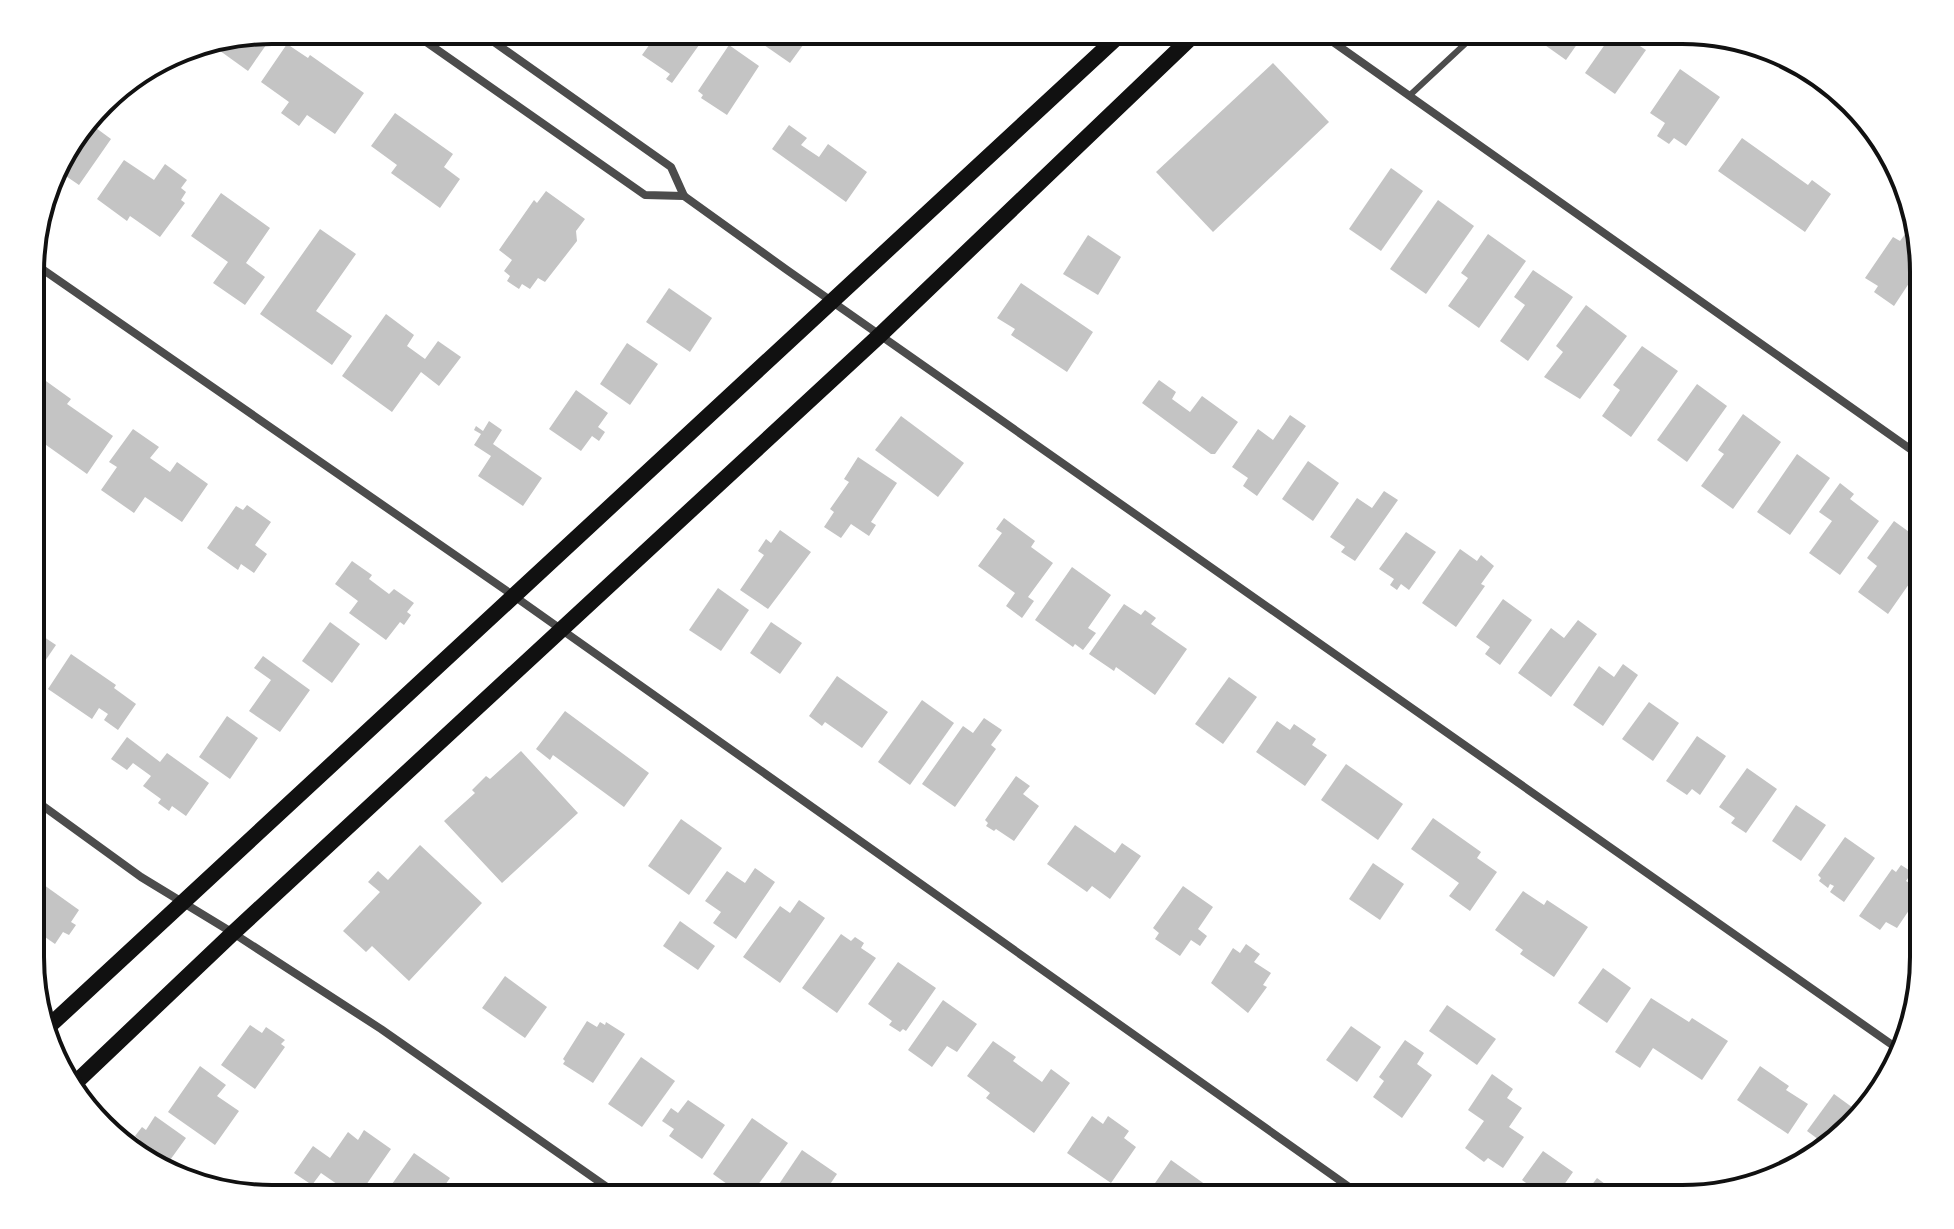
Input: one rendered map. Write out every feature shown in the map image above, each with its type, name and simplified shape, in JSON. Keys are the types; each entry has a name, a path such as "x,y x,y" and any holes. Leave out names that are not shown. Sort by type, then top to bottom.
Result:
{"main road":[{"path":"54,1022 1110,44"},
{"path":"79,1079 233,933 879,336 1184,44"}],"street":[{"path":"429,44 645,195 684,196"},
{"path":"497,44 671,167 684,196 831,302 1892,1045"},
{"path":"1336,44 1910,449"},
{"path":"44,270 514,596 1346,1185"},
{"path":"44,806 182,904 233,933 381,1029 604,1185"}],"lane":[{"path":"1409,96 1465,44"}],"building":[{"path":"267,44 248,71 219,50"},
{"path":"287,44 308,58 310,55 364,93 335,134 307,115 299,126 281,113 289,102 261,82"},
{"path":"650,44 700,44 672,83 666,79 670,74 642,55"},
{"path":"765,44 804,44 790,63"},
{"path":"1543,44 1577,44 1566,60"},
{"path":"1605,44 1637,44 1646,50 1615,94 1585,73"},
{"path":"729,45 759,66 727,115 701,98 703,95 698,91"},
{"path":"1273,63 1329,122 1213,232 1156,172"},
{"path":"1680,69 1720,97 1686,146 1674,138 1669,144 1657,136 1665,123 1650,113"},
{"path":"395,113 453,154 444,167 460,179 440,208 391,173 397,165 371,146"},
{"path":"789,125 807,138 801,145 819,157 828,144 867,172 846,202 772,149"},
{"path":"96,128 111,139 79,185 66,176 82,145"},
{"path":"1742,138 1808,185 1812,180 1831,194 1805,232 1718,171"},
{"path":"124,160 154,180 165,164 187,180 181,188 186,192 181,200 185,203 160,237 130,216 127,221 97,199"},
{"path":"1391,168 1423,191 1381,251 1349,229"},
{"path":"546,191 585,219 576,231 577,241 545,282 538,278 530,289 522,284 519,289 507,281 510,276 504,271 512,260 499,250 534,200 537,203"},
{"path":"221,193 270,228 246,263 265,277 245,305 213,283 228,262 191,236"},
{"path":"1438,200 1474,226 1426,294 1390,269"},
{"path":"320,229 356,254 316,311 352,336 332,365 260,314"},
{"path":"1488,234 1526,261 1479,328 1448,306 1468,278 1461,273"},
{"path":"1907,234 1910,282 1894,306 1874,292 1878,286 1865,278 1893,237 1900,241"},
{"path":"1088,235 1121,257 1098,295 1063,274"},
{"path":"1533,270 1573,297 1528,361 1500,341 1525,305 1514,297"},
{"path":"1021,283 1093,332 1067,372 1011,335 1015,329 997,318"},
{"path":"669,288 712,318 690,352 646,322"},
{"path":"1586,305 1627,336 1580,399 1544,377 1563,352 1556,346"},
{"path":"386,314 414,335 407,346 425,359 438,341 461,357 439,386 421,372 392,412 342,376"},
{"path":"627,343 658,364 630,405 600,384"},
{"path":"1642,346 1678,371 1631,437 1602,416 1620,390 1613,385"},
{"path":"44,380 71,399 67,404 113,436 87,474 44,444"},
{"path":"1159,380 1176,392 1172,399 1190,412 1202,396 1238,422 1215,454 1142,403"},
{"path":"1697,384 1727,406 1687,462 1657,440"},
{"path":"576,390 608,413 598,427 605,432 599,441 592,436 581,451 549,429"},
{"path":"1743,414 1781,442 1733,509 1701,486 1724,454 1718,450"},
{"path":"1290,415 1306,426 1257,496 1243,486 1248,478 1232,467 1258,429 1273,440"},
{"path":"901,416 964,463 938,497 875,450"},
{"path":"489,421 502,430 493,444 542,478 523,506 478,476 491,456 474,445 481,434 474,430 476,426 483,431"},
{"path":"133,429 159,447 150,458 170,472 177,462 208,484 182,522 145,497 134,513 101,490 117,467 109,462"},
{"path":"1797,454 1830,478 1790,535 1757,512"},
{"path":"858,457 897,483 871,522 876,525 869,536 851,524 841,538 824,527 834,512 830,509 849,482 844,479"},
{"path":"1308,461 1339,483 1313,521 1282,499"},
{"path":"1840,483 1854,494 1850,499 1879,521 1840,575 1809,553 1832,521 1819,512"},
{"path":"1384,491 1398,500 1355,561 1341,552 1345,547 1330,537 1357,498 1372,508"},
{"path":"247,505 271,522 255,545 267,554 254,573 241,564 238,570 207,548 236,506 243,510"},
{"path":"1004,518 1035,541 1031,547 1053,563 1028,597 1034,601 1022,618 1006,606 1015,593 978,566 1002,533 996,529"},
{"path":"1894,521 1910,533 1910,583 1888,614 1858,592 1877,566 1867,558"},
{"path":"780,530 811,552 768,609 740,590 764,555 758,551 766,539 771,543"},
{"path":"1406,532 1436,552 1409,590 1401,584 1397,590 1390,585 1394,579 1379,569"},
{"path":"1460,549 1477,561 1481,555 1494,566 1481,584 1485,586 1456,627 1422,603"},
{"path":"352,561 372,575 369,579 389,594 394,589 414,603 407,612 411,615 404,625 400,622 386,640 349,613 358,601 335,584"},
{"path":"1072,567 1111,595 1088,628 1096,633 1083,650 1075,644 1073,647 1035,620"},
{"path":"718,588 749,610 721,651 689,630"},
{"path":"1503,599 1532,620 1500,665 1485,654 1490,647 1476,637"},
{"path":"1124,604 1141,615 1145,610 1156,618 1151,624 1187,649 1155,695 1116,667 1114,671 1089,654"},
{"path":"1578,620 1597,634 1551,697 1518,673 1551,628 1564,638"},
{"path":"330,622 360,644 332,683 302,661"},
{"path":"771,622 802,643 780,674 750,653"},
{"path":"44,637 56,645 44,662"},
{"path":"71,654 116,685 114,688 136,704 118,730 104,720 108,714 99,708 92,719 48,689"},
{"path":"263,656 310,690 280,732 249,711 271,680 254,668"},
{"path":"1623,664 1638,675 1603,726 1573,705 1599,666 1614,677"},
{"path":"837,676 888,712 862,748 825,722 822,726 809,716"},
{"path":"1229,677 1257,697 1223,744 1195,724"},
{"path":"922,700 954,723 910,785 878,762"},
{"path":"1649,702 1679,723 1653,761 1622,739"},
{"path":"565,711 649,773 624,807 553,755 550,760 536,749"},
{"path":"227,716 258,738 230,779 199,757"},
{"path":"984,718 1002,730 991,745 996,749 955,807 922,784 963,726 973,733"},
{"path":"1277,721 1290,730 1294,724 1316,739 1312,745 1327,755 1305,786 1256,752"},
{"path":"1697,736 1726,756 1700,795 1692,789 1687,795 1666,781"},
{"path":"127,737 160,762 167,753 209,783 186,816 172,806 169,811 158,803 161,799 143,786 151,776 133,763 127,770 111,759"},
{"path":"521,751 578,813 502,883 444,821 475,793 472,790 486,776 490,779"},
{"path":"1346,764 1403,804 1378,840 1321,800"},
{"path":"1747,768 1777,789 1746,833 1731,823 1735,818 1719,807"},
{"path":"1016,776 1030,786 1023,794 1039,806 1014,841 986,826 988,823 985,820"},
{"path":"1796,805 1826,825 1801,861 1772,841"},
{"path":"1433,818 1481,852 1477,858 1497,872 1470,911 1449,896 1459,883 1411,849"},
{"path":"681,819 722,848 689,895 648,866"},
{"path":"1075,825 1115,853 1122,843 1141,856 1110,899 1092,886 1087,892 1047,864"},
{"path":"1845,837 1875,858 1844,902 1830,892 1834,886 1830,884 1828,888 1819,881 1821,878 1818,875"},
{"path":"420,845 482,903 409,981 372,946 366,952 343,931 380,892 368,882 378,871 388,880"},
{"path":"1373,863 1404,884 1380,920 1349,899"},
{"path":"1901,865 1910,871 1906,881 1910,884 1910,909 1897,928 1886,922 1880,930 1859,916 1892,869 1896,872"},
{"path":"755,868 775,882 736,939 713,923 721,912 705,901 727,871 745,883"},
{"path":"44,885 79,910 71,922 76,925 69,935 63,932 55,944 44,936"},
{"path":"1183,886 1213,907 1198,929 1207,936 1200,946 1191,940 1180,956 1155,939 1159,933 1153,928"},
{"path":"1523,891 1544,905 1547,900 1588,927 1554,977 1520,954 1523,950 1495,930"},
{"path":"799,900 825,918 780,983 743,957 780,906 790,913"},
{"path":"680,921 715,946 698,970 663,946"},
{"path":"841,934 851,941 855,937 864,943 861,948 876,958 837,1013 802,988"},
{"path":"1246,944 1260,954 1254,962 1271,973 1263,985 1267,987 1248,1013 1211,983 1233,948 1240,953"},
{"path":"898,962 936,988 906,1031 903,1029 900,1032 889,1025 892,1021 868,1004"},
{"path":"1603,968 1631,988 1607,1023 1578,1003"},
{"path":"505,976 547,1007 525,1038 482,1008"},
{"path":"1651,998 1689,1022 1692,1018 1728,1041 1702,1080 1653,1048 1640,1068 1615,1052"},
{"path":"943,1000 977,1024 957,1052 947,1046 932,1067 908,1050"},
{"path":"1447,1005 1496,1039 1477,1065 1429,1031"},
{"path":"587,1021 597,1027 600,1022 605,1025 606,1022 625,1034 593,1083 563,1064 563,1059"},
{"path":"250,1025 262,1033 266,1027 285,1040 281,1044 285,1047 255,1089 221,1065"},
{"path":"1351,1026 1381,1047 1357,1082 1326,1060"},
{"path":"1405,1040 1424,1053 1417,1064 1432,1075 1402,1118 1373,1097 1384,1081 1379,1077"},
{"path":"993,1041 1016,1057 1013,1061 1042,1082 1051,1069 1070,1083 1034,1133 986,1098 990,1093 967,1076"},
{"path":"641,1057 675,1081 642,1127 608,1104"},
{"path":"200,1066 226,1085 217,1096 239,1111 215,1145 168,1112"},
{"path":"1760,1066 1789,1086 1786,1090 1808,1104 1788,1134 1737,1100"},
{"path":"1492,1074 1513,1089 1507,1098 1522,1108 1509,1127 1524,1137 1503,1168 1488,1158 1484,1162 1465,1148 1484,1121 1468,1110"},
{"path":"1834,1094 1852,1108 1818,1139 1807,1131"},
{"path":"688,1100 725,1125 702,1159 669,1136 674,1129 662,1121 671,1108 678,1113"},
{"path":"155,1116 186,1138 170,1160 139,1142 135,1136 142,1127 146,1130"},
{"path":"1092,1116 1103,1124 1108,1116 1129,1131 1124,1138 1136,1147 1111,1183 1067,1153"},
{"path":"752,1118 788,1143 758,1185 728,1185 713,1174"},
{"path":"364,1130 391,1149 366,1185 338,1185 321,1173 312,1185 294,1173 313,1146 330,1158 348,1132 358,1140"},
{"path":"802,1150 837,1174 830,1185 778,1185"},
{"path":"1543,1151 1573,1172 1564,1185 1529,1185 1522,1180"},
{"path":"414,1153 450,1178 445,1185 392,1184"},
{"path":"1171,1160 1206,1185 1154,1185"},
{"path":"1597,1178 1606,1185 1592,1185"}]}
